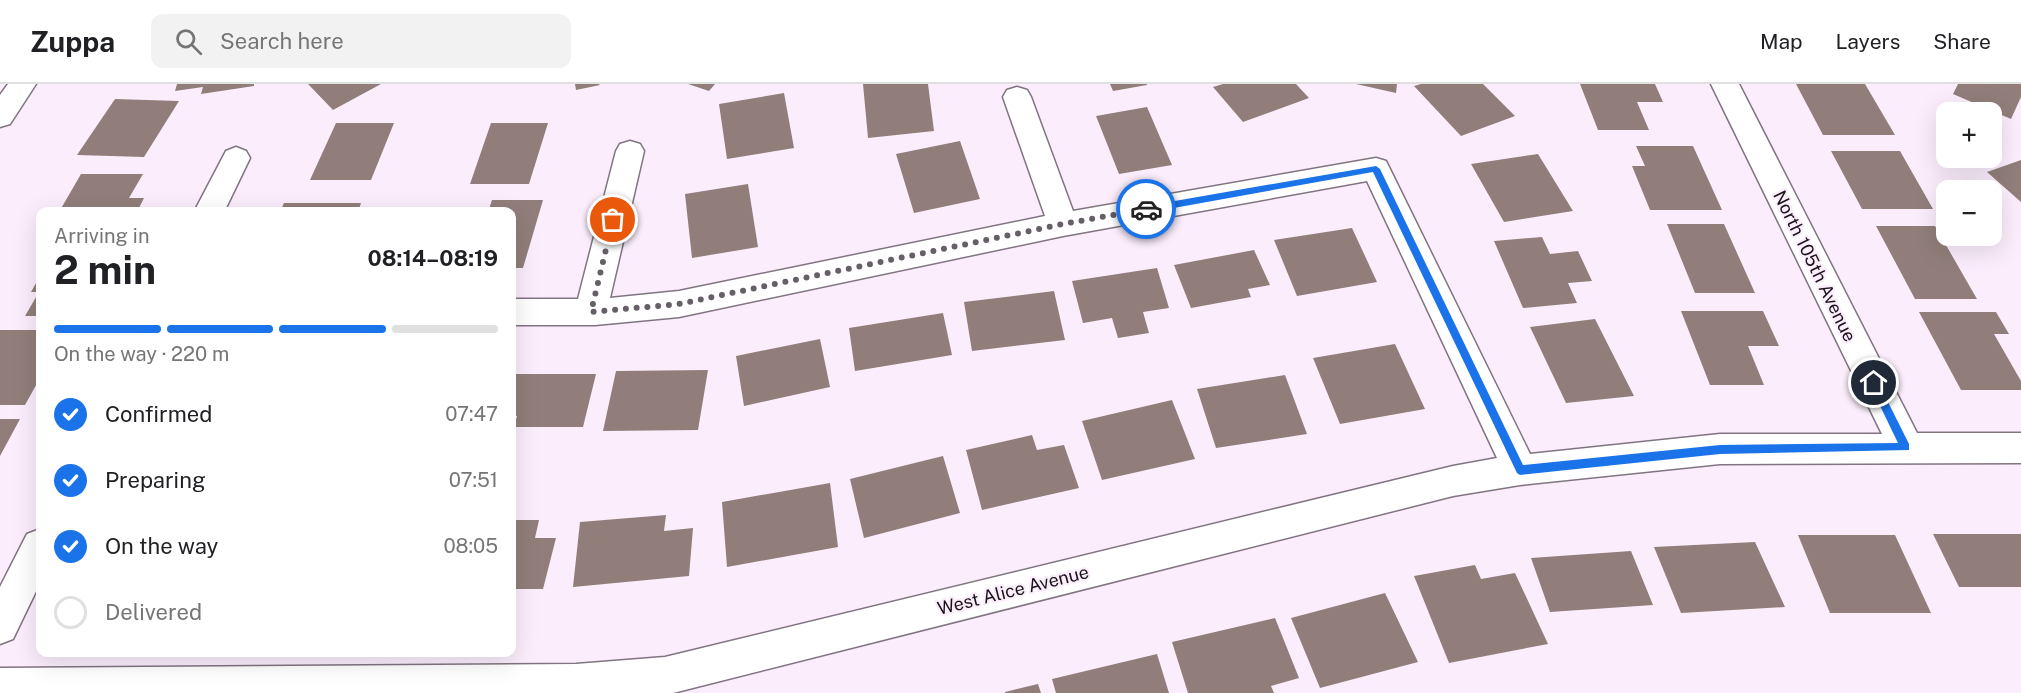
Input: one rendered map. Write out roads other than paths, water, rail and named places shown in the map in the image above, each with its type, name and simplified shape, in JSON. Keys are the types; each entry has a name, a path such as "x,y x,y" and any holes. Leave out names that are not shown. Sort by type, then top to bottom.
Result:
{"street":[{"path":"0,117 22,84"},
{"name":"North 105th Avenue","path":"1725,84 1906,447"},
{"path":"1017,97 1063,224"},
{"path":"591,312 630,152"},
{"path":"212,207 236,158"},
{"path":"516,312 591,312 679,304 1063,224 1376,169 1520,470"},
{"name":"West Alice Avenue","path":"0,687 576,683 665,676 1454,481 1520,470 1720,449 2021,448"},
{"path":"0,626 36,554"}]}
